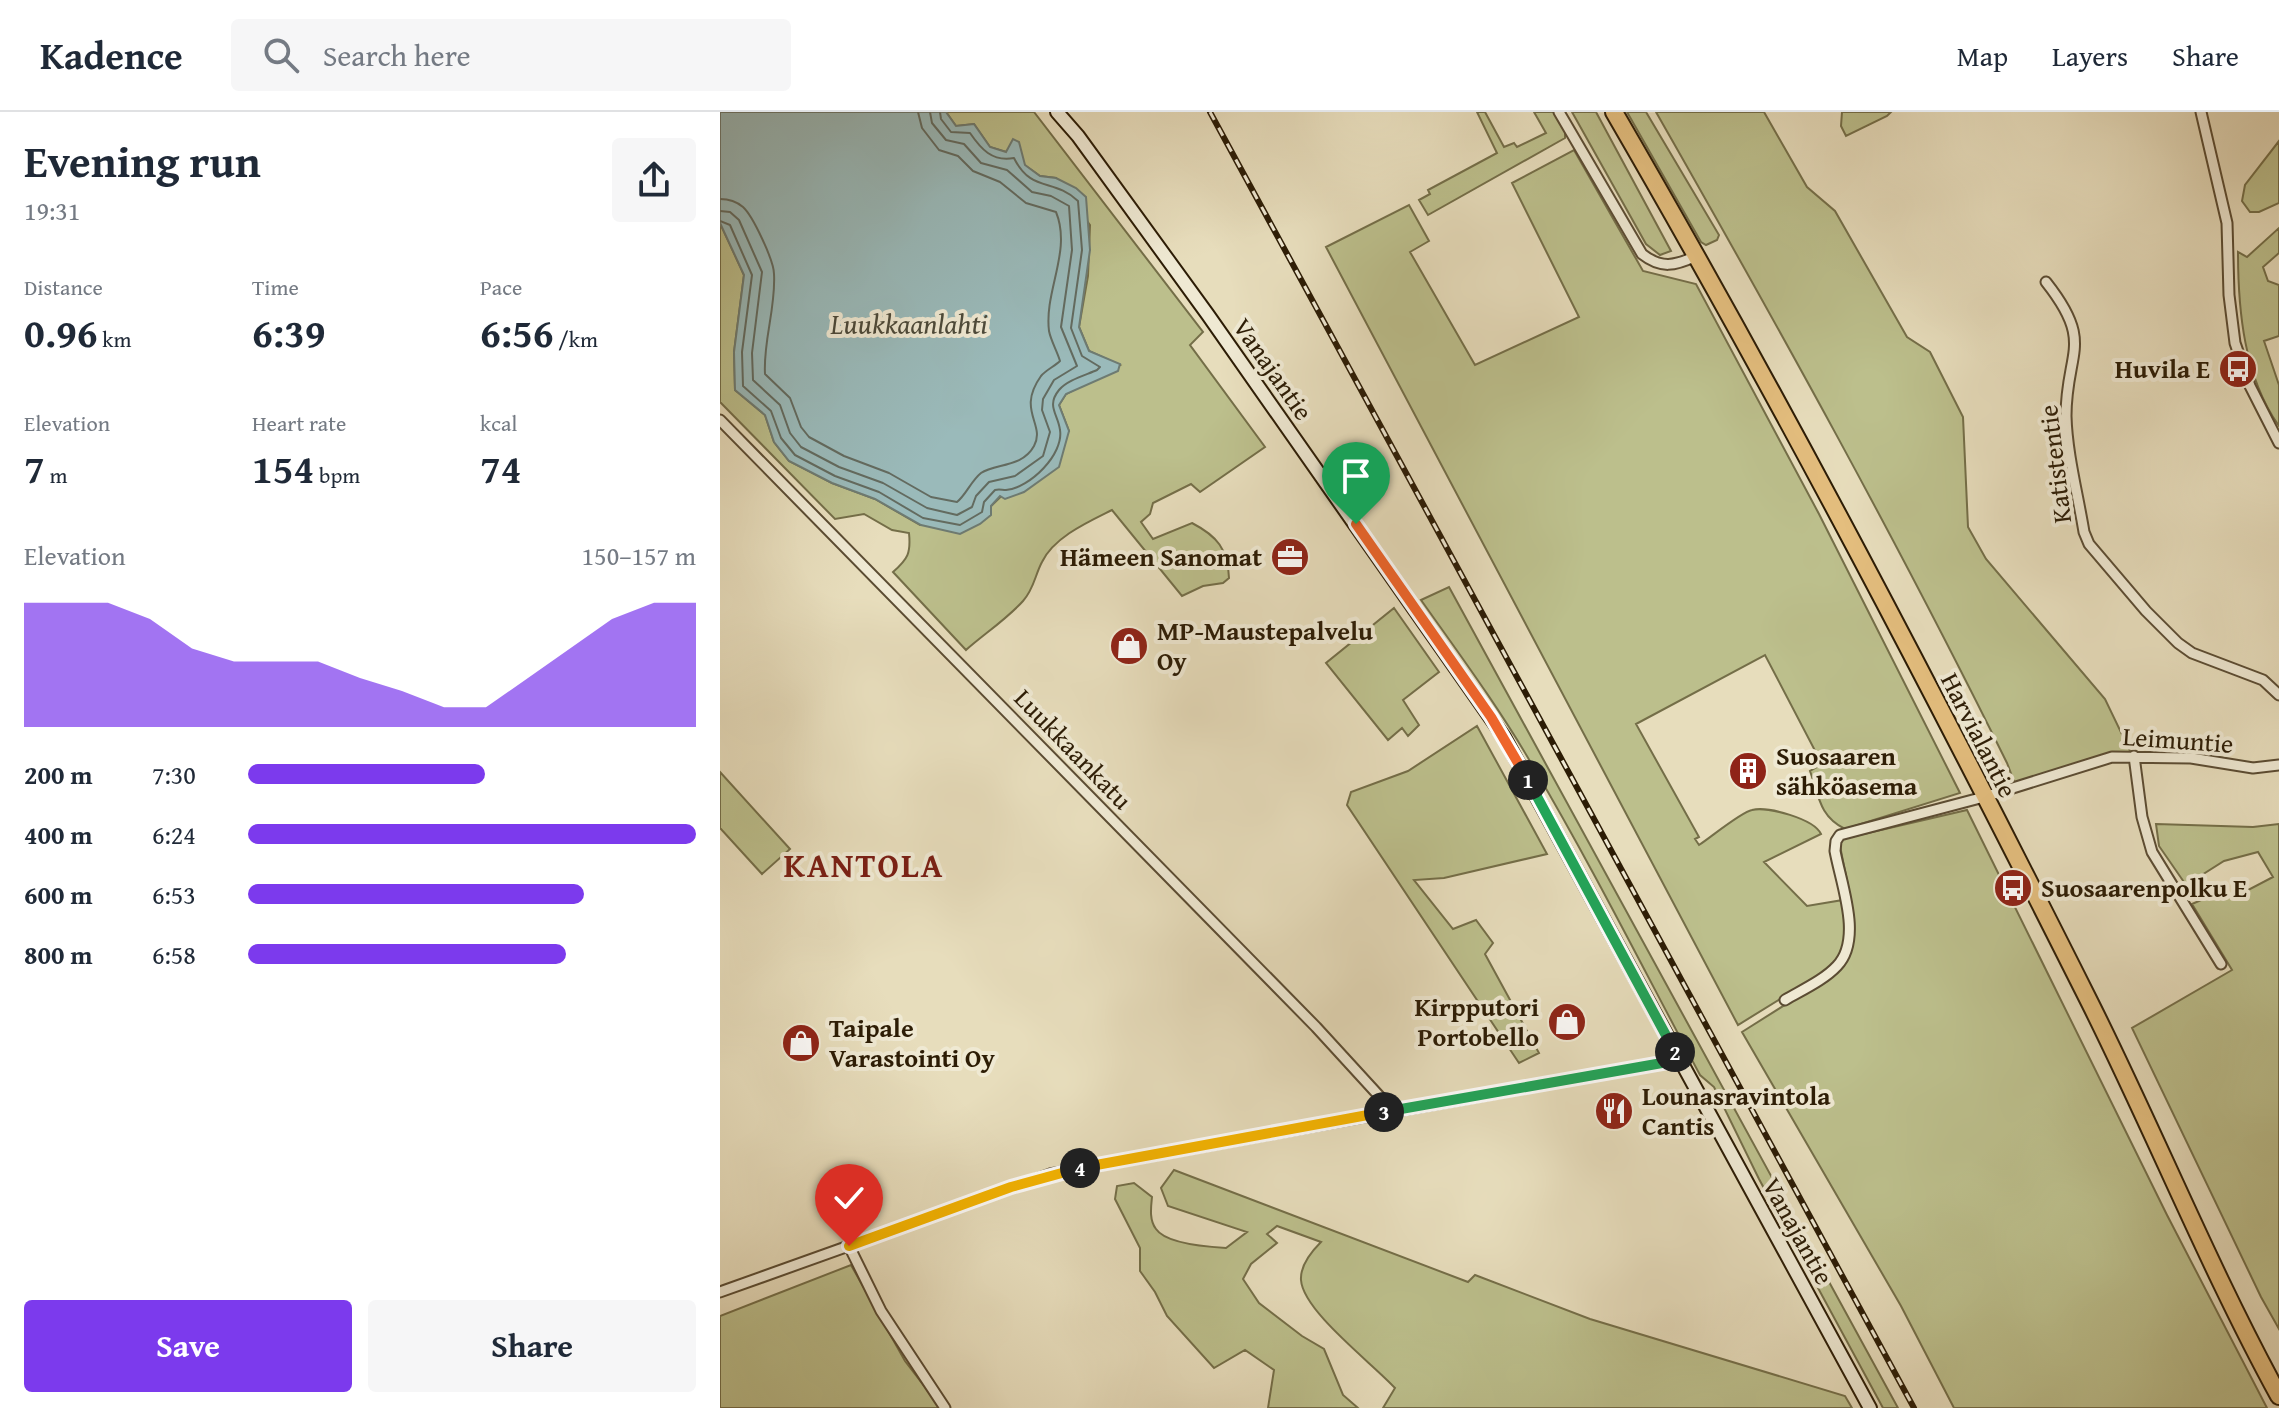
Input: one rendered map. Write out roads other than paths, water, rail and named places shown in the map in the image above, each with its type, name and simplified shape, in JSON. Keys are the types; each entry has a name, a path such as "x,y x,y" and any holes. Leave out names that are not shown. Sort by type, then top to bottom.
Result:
{"highway":[{"name":"Harvialantie","path":"1614,112 1803,450 1984,797 2091,1005 2221,1282 2278,1394"}],"street":[{"name":"Vanajantie","path":"1057,112 1078,136 1208,315 1491,717 1523,770 1870,1408"},
{"path":"1559,112 1642,254 1654,264 1668,266 1696,256"},
{"path":"2201,112 2227,223 2229,295 2235,343 2250,386 2279,443"},
{"name":"Katistentie","path":"2046,282 2071,317 2075,330 2076,348 2066,417 2084,532 2089,544 2146,611 2178,643 2204,658 2263,680 2279,695"},
{"name":"Luukkaankatu","path":"720,420 1316,1027 1392,1110"},
{"path":"2134,756 2142,817 2152,852 2221,964"},
{"name":"Leimuntie","path":"1785,1000 1835,968 1844,957 1850,939 1850,918 1835,851 1838,836 1984,797 2112,757 2191,758 2253,768 2279,765"},
{"path":"720,1292 1050,1174 1679,1060"},
{"path":"849,1246 881,1311 945,1408"}],"water":[{"name":"Luukkaanlahti","path":"720,112 946,112 956,126 974,124 990,147 1006,152 1013,139 1019,142 1025,165 1040,176 1056,178 1076,188 1086,197 1090,250 1079,327 1089,351 1120,364 1118,371 1066,394 1059,405 1069,431 1059,467 1024,492 1005,499 1000,496 991,506 991,515 960,534 921,525 875,499 832,483 789,461 774,442 765,415 735,390 734,352 744,275 720,223"}],"railway":[{"path":"1210,112 1914,1408"}],"place":[{"name":"Huvila E","path":"2238,369"},
{"name":"Hämeen Sanomat","path":"1290,557"},
{"name":"MP-Maustepalvelu Oy","path":"1129,646"},
{"name":"Suosaaren sähköasema","path":"1748,771"},
{"name":"Suosaarenpolku E","path":"2013,888"},
{"name":"Kirpputori Portobello","path":"1567,1022"},
{"name":"Taipale Varastointi Oy","path":"801,1043"},
{"name":"Lounasravintola Cantis","path":"1614,1111"}],"district":[{"name":"KANTOLA","path":"864,865"}]}
